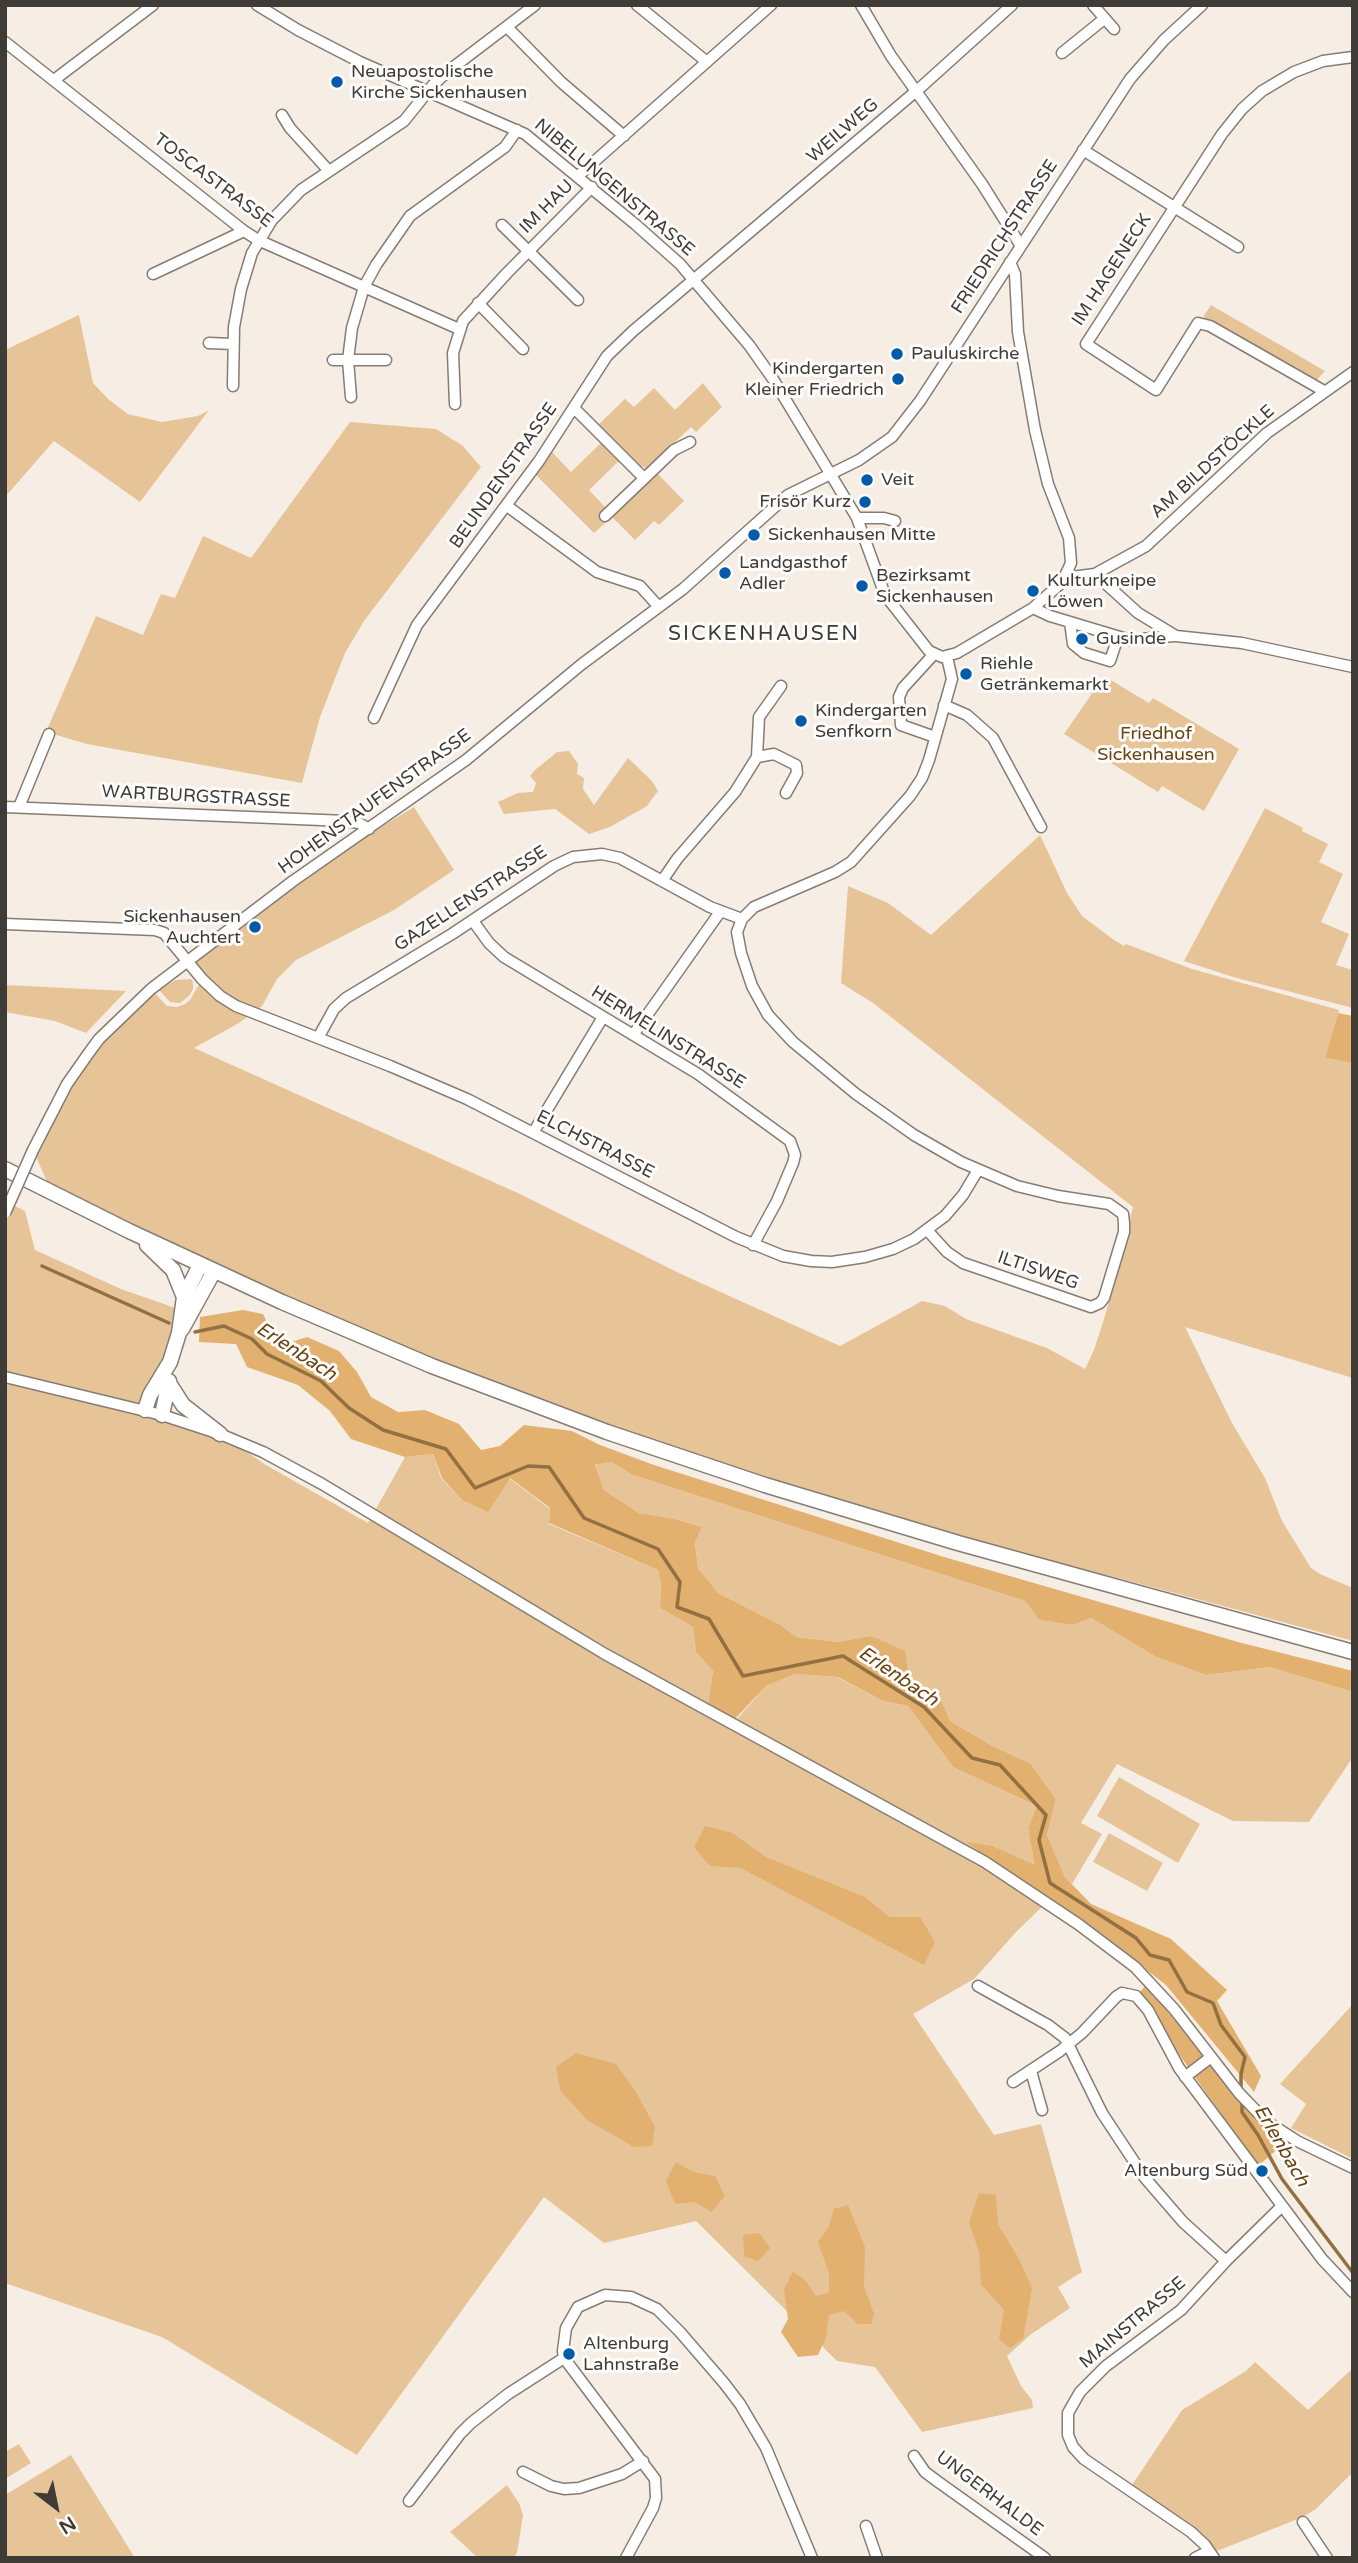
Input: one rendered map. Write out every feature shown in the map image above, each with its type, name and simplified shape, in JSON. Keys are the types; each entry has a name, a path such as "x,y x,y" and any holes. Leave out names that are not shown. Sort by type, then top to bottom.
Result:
{"main road":[{"path":"5,1169 207,1268 432,1366 669,1453 971,1547 1353,1652"},
{"path":"129,1231 173,1270 184,1297 179,1333 170,1362 150,1395 145,1410"},
{"path":"184,1297 207,1268"},
{"path":"179,1333 196,1306 207,1268"},
{"path":"162,1415 169,1383 170,1362"},
{"path":"169,1383 183,1405 220,1434"}],"street":[{"path":"54,80 153,5"},
{"name":"NIBELUNGENSTRASSE","path":"257,5 360,62 517,130 544,147 666,251 695,280 767,370 857,519 885,596 933,654"},
{"path":"233,386 233,344 241,289 258,240 284,205 301,190 404,121 447,72 535,5"},
{"path":"638,5 707,62"},
{"path":"578,176 771,5"},
{"path":"861,5 882,41 982,184 1021,246"},
{"name":"WEILWEG","path":"695,280 916,92 1012,5"},
{"path":"1093,5 1114,29"},
{"name":"FRIEDRICHSTRASSE","path":"830,475 875,450 905,422 1141,65 1177,26 1202,5"},
{"path":"1062,53 1104,19"},
{"path":"507,27 561,82 624,136"},
{"name":"TOSCASTRASSE","path":"5,42 258,240 459,329"},
{"path":"1175,205 1228,125 1250,101 1269,86 1304,68 1332,59 1353,57"},
{"path":"282,115 290,128 329,171"},
{"path":"351,397 348,360 354,316 364,287 383,254 410,216 505,148 517,130"},
{"path":"1083,150 1175,205 1238,247"},
{"name":"IM HAU","path":"455,404 452,362 459,329 478,303 592,187"},
{"name":"IM HAGENECK","path":"1175,205 1086,344 1156,390 1198,323 1210,326 1324,391"},
{"name":"IM HAU","path":"502,226 578,300"},
{"path":"153,274 244,231"},
{"path":"935,737 901,725 899,697 903,688 933,654 947,657 1033,608 1066,574 1070,563 1069,538 1048,484 1035,430 1020,342 1015,274 1010,262"},
{"name":"BEUNDENSTRASSE","path":"374,718 417,625 507,506 592,377 615,347 695,280"},
{"path":"478,303 523,349"},
{"path":"209,343 233,344"},
{"path":"333,360 386,360"},
{"name":"AM BILDSTÖCKLE","path":"1095,574 1146,545 1268,433 1353,372"},
{"path":"574,408 644,478"},
{"path":"605,516 674,450 690,442"},
{"name":"HOHENSTAUFENSTRASSE","path":"5,1213 67,1084 99,1039 146,993 293,881 473,754 582,664 699,575 788,495 830,475"},
{"path":"507,506 597,572 640,586 660,607"},
{"path":"857,519 884,519 895,522"},
{"path":"1066,574 1095,574 1148,620 1176,636"},
{"path":"1033,608 1070,622 1138,641 1176,636 1242,643 1353,667"},
{"path":"1070,622 1073,644 1084,653 1110,661 1118,637"},
{"path":"947,657 952,679 918,785 857,857 835,872 754,907 741,919 737,937 758,998 779,1029 875,1108 930,1144 978,1170"},
{"path":"662,881 677,859 735,792 757,757 760,717 781,686"},
{"path":"944,705 967,715 993,738 1041,827"},
{"path":"19,807 49,734"},
{"path":"757,757 774,754 796,765 796,773 786,793"},
{"name":"WARTBURGSTRASSE","path":"5,807 346,821 359,823 369,829"},
{"name":"GAZELLENSTRASSE","path":"318,1038 334,1009 346,998 472,921 554,866 584,854 620,858 720,912 741,919"},
{"path":"633,1035 720,912"},
{"name":"HERMELINSTRASSE","path":"472,921 504,957 698,1074 790,1141 795,1155 793,1163 777,1201 753,1245"},
{"name":"ELCHSTRASSE","path":"5,924 155,930 164,933 187,962 228,1002 460,1096 753,1245 783,1256 832,1262 880,1254 903,1244 928,1230 954,1206 971,1185 978,1170"},
{"path":"533,1133 603,1017"},
{"name":"ILTISWEG","path":"928,1230 947,1252 963,1263 1091,1307 1100,1303 1106,1292 1124,1232 1123,1214 1109,1204 1037,1191 978,1170"},
{"path":"5,1377 162,1415 220,1434 302,1472 605,1654 1018,1882 1135,1967 1174,2009 1245,2100 1285,2134 1353,2168"},
{"path":"978,1986 1059,2032 1069,2044 1102,2113 1145,2178 1183,2222 1226,2260"},
{"path":"1013,2082 1069,2044 1116,1997 1122,1993 1136,1996 1148,2010 1185,2077 1332,2271 1353,2292"},
{"path":"1185,2077 1211,2057"},
{"path":"1031,2071 1042,2110"},
{"name":"MAINSTRASSE","path":"1212,2554 1191,2532 1084,2459 1073,2447 1066,2425 1073,2402 1092,2379 1118,2355 1181,2310 1226,2260 1282,2206"},
{"path":"626,2558 656,2498 655,2479 564,2358 562,2351 566,2328 578,2307 597,2297 617,2295 631,2297 657,2309 709,2364 753,2425 785,2489 812,2558"},
{"path":"409,2501 471,2423 564,2358"},
{"name":"UNGERHALDE","path":"914,2456 925,2472 1045,2558"},
{"path":"523,2472 551,2486 579,2488 622,2474 643,2461"},
{"path":"1303,2522 1327,2558"},
{"path":"866,2526 877,2558"},
{"path":"1195,2558 1212,2554"}],"green space":[{"path":"1211,305 1325,371 1317,380 1203,317"},
{"path":"79,315 93,383 128,414 162,422 198,416 209,410 140,502 54,441 5,497 5,350"},
{"path":"703,383 722,407 696,432 691,427 647,468 638,465 599,424 625,399 634,407 654,388 675,410"},
{"path":"350,422 436,429 463,446 481,467 364,621 345,653 320,717 302,783 87,744 46,732 96,616 143,635 161,594 175,598 203,536 251,558"},
{"path":"602,442 620,460 589,490 606,508 657,473 684,501 659,525 654,521 635,540 612,517 594,533 536,475 552,452 571,472"},
{"name":"Friedhof Sickenhausen","path":"1104,676 1149,703 1153,698 1239,749 1204,811 1162,786 1158,792 1064,734"},
{"path":"569,751 578,764 577,774 584,778 583,789 594,805 628,758 652,781 658,791 647,806 610,827 589,834 555,809 504,814 498,802 518,793 533,792 536,783 530,776 535,770 557,752"},
{"path":"414,807 454,870 394,910 296,960 277,979 262,1006 239,1023 194,1048 520,1194 681,1274 840,1346 922,1301 945,1306 966,1319 1047,1348 1085,1369 1105,1316 1133,1207 873,1003 841,983 848,886 888,903 931,935 1040,835 1067,893 1082,916 1124,946 1126,944 1192,969 1339,1010 1325,1058 1353,1063 1353,1378 1185,1327 1232,1423 1265,1478 1282,1521 1311,1568 1353,1588 1353,1641 1111,1576 1024,1562 504,1394 52,1193 33,1150 77,1069 151,989 167,1006 185,1004 202,979 187,962 293,881"},
{"path":"1265,808 1328,844 1319,862 1343,874 1321,922 1349,934 1336,965 1353,970 1353,1008 1233,977 1184,961"},
{"path":"191,979 193,989 180,1003 170,1002 159,990 176,980"},
{"path":"5,985 126,991 86,1033 55,1021 5,1012"},
{"path":"5,1201 25,1211 35,1250 121,1289 187,1312 145,1410 220,1434 266,1465 368,1523 405,1457 433,1454 441,1478 462,1500 487,1511 509,1478 550,1509 549,1524 658,1570 661,1585 660,1608 693,1627 696,1652 713,1671 708,1705 462,1565 458,1574 730,1727 766,1686 795,1674 837,1677 883,1701 908,1706 953,1767 1037,1806 1028,1828 1036,1866 993,1846 982,1855 977,1864 1045,1904 974,1979 913,2014 994,2135 1041,2124 1082,2272 1058,2287 1070,2308 1030,2335 1007,2356 1021,2386 1032,2400 1033,2408 922,2432 875,2367 837,2361 696,2221 604,2243 544,2197 357,2455 162,2337 5,2283"},
{"path":"611,1462 633,1475 1025,1601 1039,1620 1073,1625 1091,1618 1156,1657 1206,1675 1269,1667 1353,1692 1353,1757 1309,1822 1233,1821 1117,1764 1081,1823 1102,1834 1072,1884 1065,1877 1047,1835 1056,1799 1031,1764 950,1721 937,1690 910,1684 871,1636 837,1642 797,1637 779,1624 718,1593 698,1568 695,1543 702,1527 639,1513 604,1490 595,1463"},
{"path":"1119,1777 1200,1824 1178,1863 1097,1816"},
{"path":"1109,1833 1163,1863 1147,1891 1093,1862"},
{"path":"1353,2004 1353,2159 1291,2128 1306,2104 1280,2084"},
{"path":"1255,2362 1308,2410 1353,2368 1353,2472 1316,2509 1303,2517 1217,2551 1195,2528 1132,2485 1182,2410 1246,2371"},
{"path":"19,2444 31,2463 5,2479 5,2452"},
{"path":"71,2455 135,2558 5,2558 5,2495"},
{"path":"507,2485 519,2503 523,2515 517,2553 513,2558 478,2558 450,2532"}],"shaded area":[{"path":"1338,1013 1353,1016 1353,1063 1325,1058"},
{"path":"243,1310 263,1314 279,1346 307,1337 339,1351 357,1372 371,1397 398,1412 425,1410 459,1424 481,1450 500,1446 524,1425 572,1431 600,1445 654,1465 944,1557 1238,1642 1353,1671 1353,1692 1269,1667 1206,1675 1156,1657 1091,1618 1073,1625 1039,1620 1025,1601 633,1475 611,1462 595,1464 604,1490 639,1513 702,1527 695,1543 698,1568 718,1593 779,1624 797,1637 837,1642 871,1636 905,1651 910,1684 937,1690 950,1721 1031,1764 1056,1799 1047,1835 1065,1877 1091,1904 1171,1939 1227,1990 1217,2001 1261,2076 1254,2092 1166,1985 966,1842 993,1846 1035,1865 1028,1828 1037,1806 953,1767 908,1706 883,1701 838,1677 795,1674 766,1686 735,1719 708,1705 713,1671 696,1652 693,1627 660,1608 661,1585 658,1570 549,1523 550,1508 510,1478 488,1512 462,1500 442,1478 433,1454 405,1457 351,1439 330,1411 298,1385 247,1367 236,1344 199,1342 200,1317"},
{"path":"705,1826 732,1833 766,1857 865,1897 889,1917 920,1917 935,1942 924,1965 741,1868 710,1866 694,1847"},
{"path":"1146,1985 1250,2112 1268,2129 1287,2141 1258,2166 1178,2053 1140,1992"},
{"path":"576,2053 616,2064 636,2092 655,2127 652,2146 634,2147 587,2120 560,2090 556,2067"},
{"path":"676,2162 693,2172 715,2176 725,2196 711,2212 695,2202 675,2204 666,2181"},
{"path":"979,2193 996,2195 998,2225 1018,2257 1032,2288 1023,2339 1010,2348 999,2339 1004,2310 981,2284 979,2252 969,2222"},
{"path":"848,2205 865,2247 864,2287 874,2314 871,2324 858,2324 844,2311 829,2315 826,2337 818,2355 798,2357 781,2332 788,2319 784,2289 793,2272 805,2280 816,2296 829,2293 829,2273 818,2242 828,2228 834,2209"},
{"path":"759,2233 770,2248 758,2261 744,2256 743,2235"}],"waterway":[{"name":"Erlenbach","path":"42,1266 169,1323"},
{"name":"Erlenbach","path":"195,1332 224,1326 252,1339 267,1354 321,1381 349,1408 383,1430 446,1449 475,1488 528,1466 549,1467 584,1518 658,1549 680,1582 677,1607 709,1619 743,1676 843,1656 924,1707 972,1758 1000,1765 1046,1815 1039,1840 1050,1883 1136,1938 1150,1955 1169,1960 1187,1992 1213,2003 1221,2025 1245,2057 1241,2092"},
{"name":"Erlenbach","path":"1242,2100 1242,2112 1282,2179 1353,2273"}],"place":[{"name":"Neuapostolische Kirche Sickenhausen","path":"337,82"},
{"name":"Pauluskirche","path":"897,354"},
{"name":"Kindergarten Kleiner Friedrich","path":"898,379"},
{"name":"Veit","path":"867,480"},
{"name":"Frisör Kurz","path":"865,502"},
{"name":"Sickenhausen Mitte","path":"754,535"},
{"name":"Landgasthof Adler","path":"725,573"},
{"name":"Bezirksamt Sickenhausen","path":"862,586"},
{"name":"Kulturkneipe Löwen","path":"1033,591"},
{"name":"Gusinde","path":"1082,639"},
{"name":"Riehle Getränkemarkt","path":"966,674"},
{"name":"Kindergarten Senfkorn","path":"801,721"},
{"name":"Sickenhausen Auchtert","path":"255,927"},
{"name":"Altenburg Süd","path":"1262,2171"},
{"name":"Altenburg Lahnstraße","path":"569,2354"}],"district":[{"name":"SICKENHAUSEN","path":"764,634"}]}
